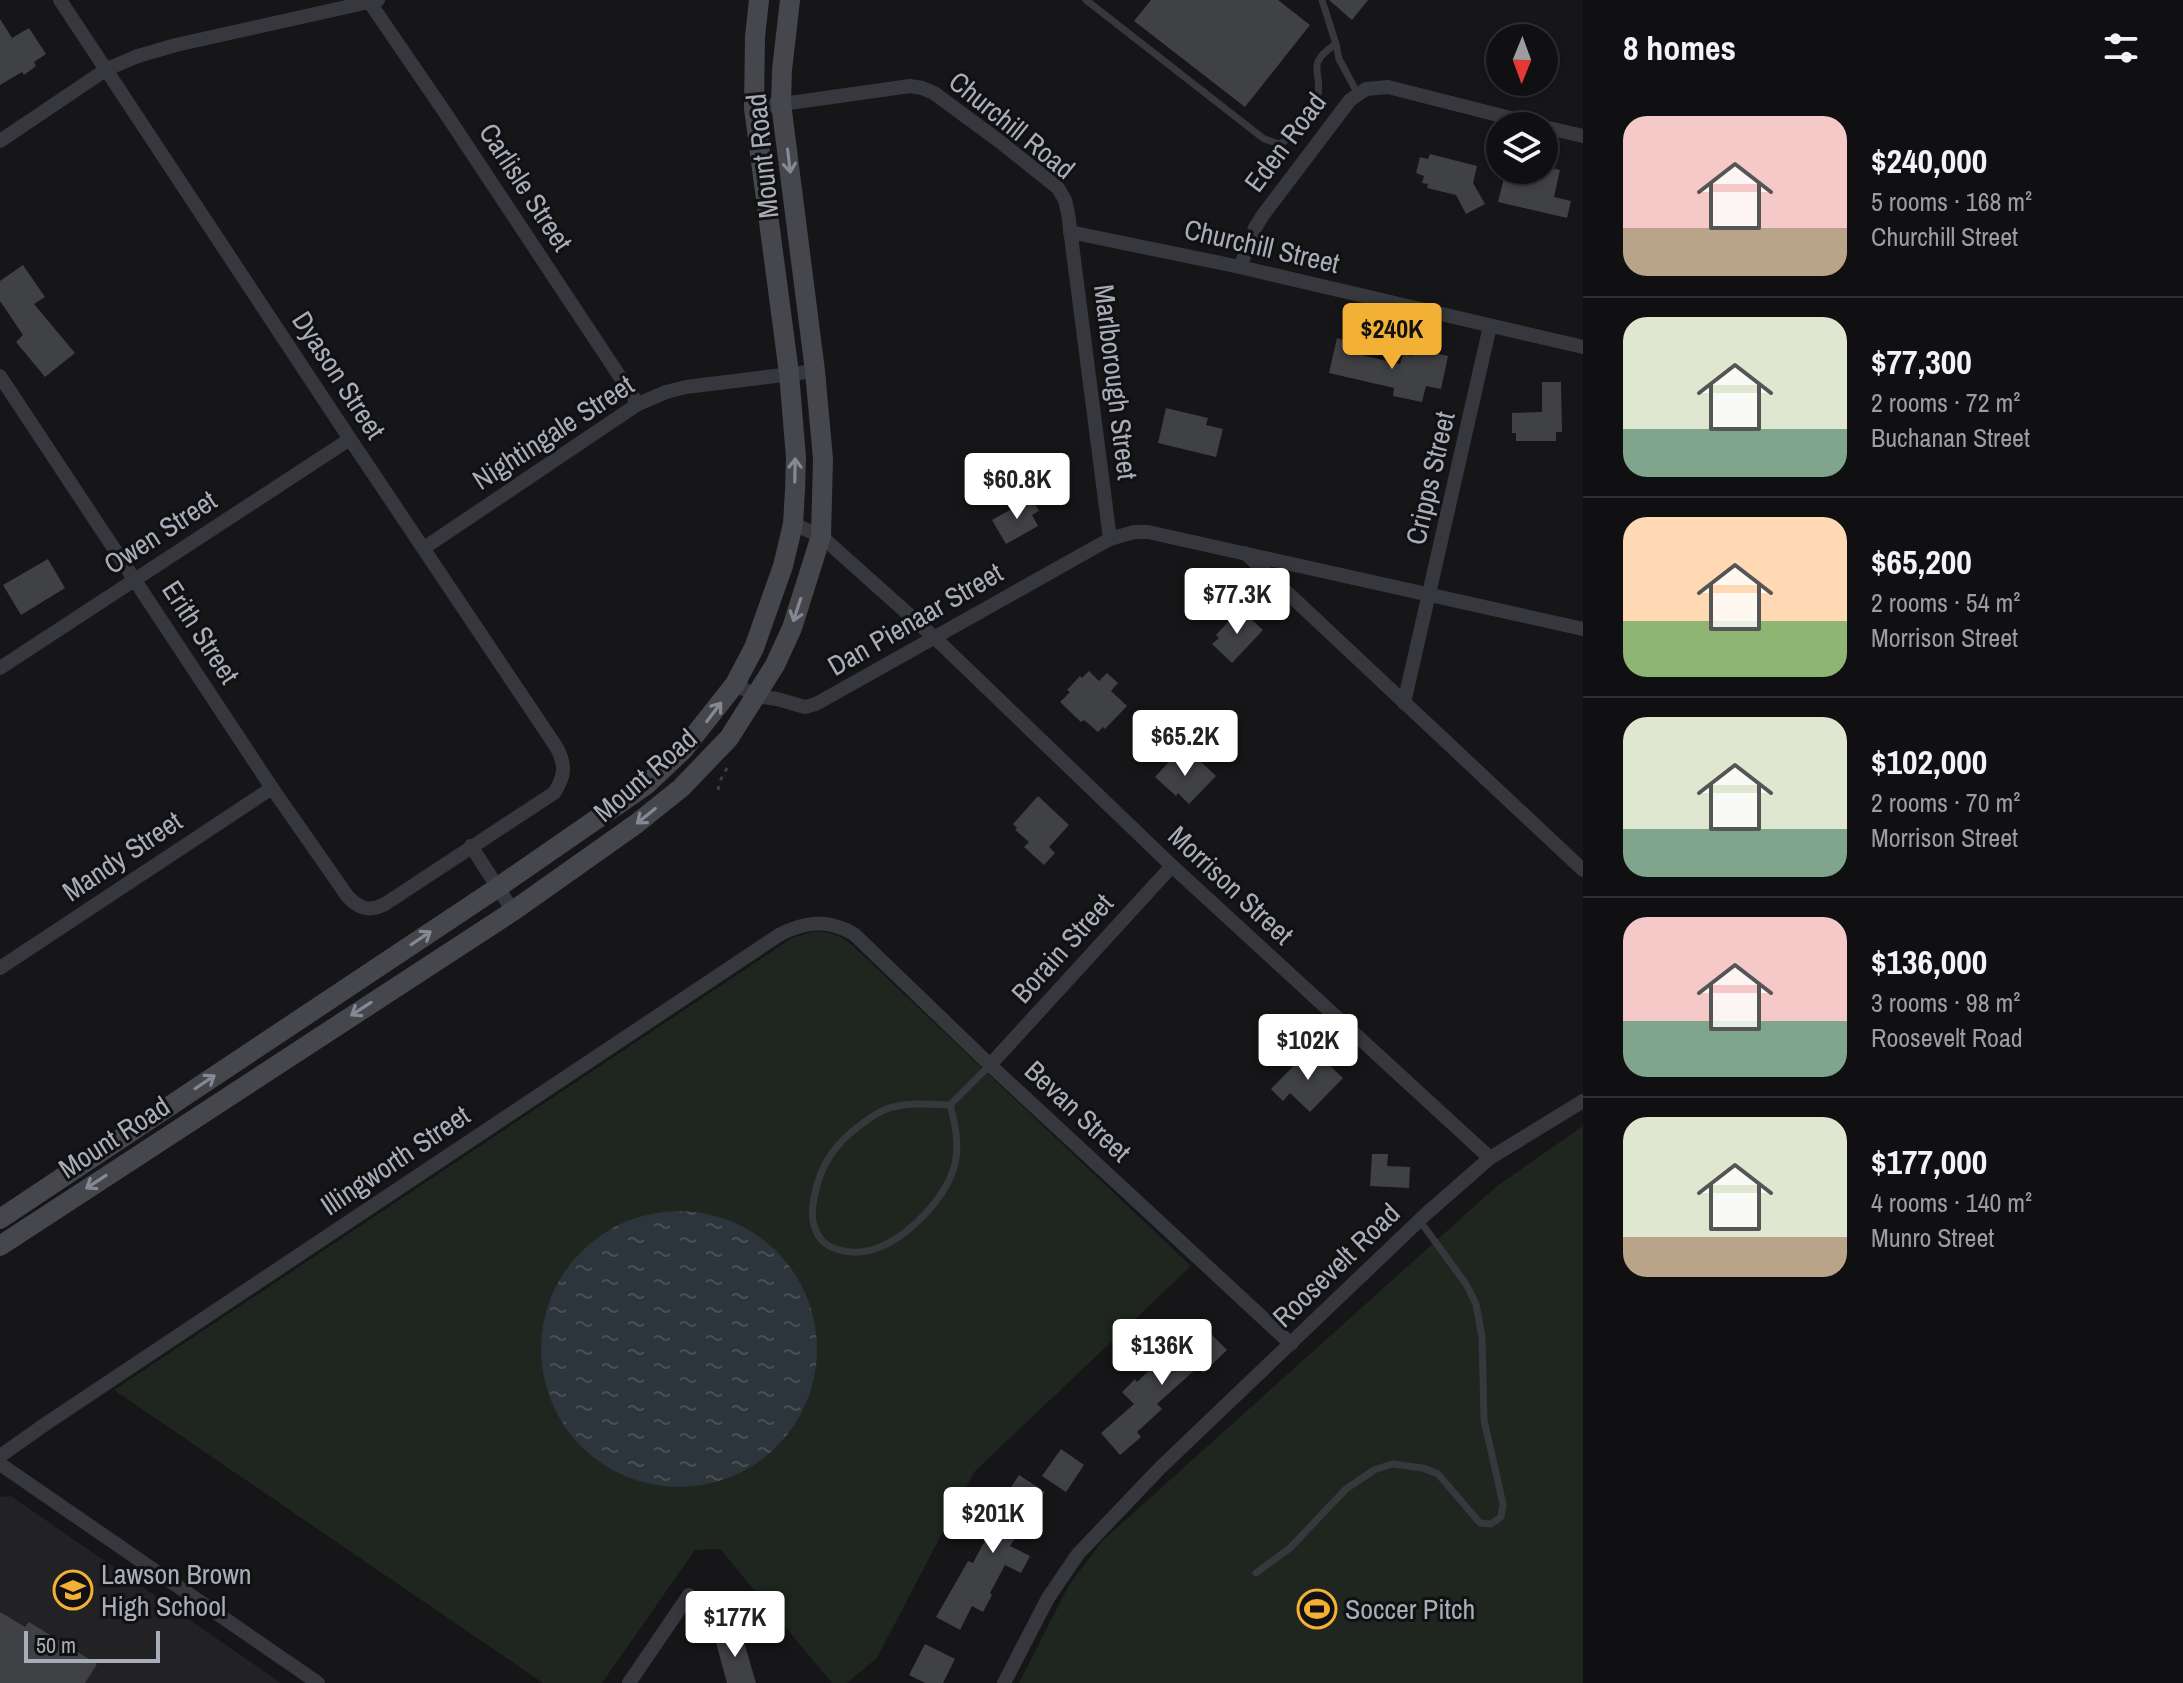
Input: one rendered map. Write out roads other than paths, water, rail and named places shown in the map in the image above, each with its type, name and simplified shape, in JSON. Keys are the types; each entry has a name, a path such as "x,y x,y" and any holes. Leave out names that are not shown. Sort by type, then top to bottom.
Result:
{"main road":[{"name":"Mount Road","path":"0,1219 497,888 646,785 683,750 735,684 754,648 783,566 793,524 796,458 789,373 754,108 759,0"},
{"name":"Mount Road","path":"0,1246 513,911 636,824 681,788 729,738 756,696 792,628 821,536 823,459 815,371 781,103 790,0"},
{"path":"112,1144 124,1164"}],"street":[{"name":"Dyason Street","path":"60,0 557,748 562,759 562,781 554,793 471,846"},
{"path":"0,141 107,69 138,56 372,1"},
{"name":"Carlisle Street","path":"372,1 638,404"},
{"name":"Churchill Road","path":"754,108 910,86 934,93 1058,188 1065,200 1070,232"},
{"name":"Eden Road","path":"1240,267 1263,215 1350,100 1358,94 1366,89 1388,87 1487,112"},
{"name":"Eden Road","path":"1558,130 1583,136"},
{"name":"Churchill Street","path":"1070,232 1240,267 1583,347"},
{"name":"Marlborough Street","path":"1070,232 1110,539"},
{"name":"Cripps Street","path":"1404,703 1490,326"},
{"name":"Nightingale Street","path":"424,548 638,404 686,387 815,371"},
{"name":"Erith Street","path":"0,376 272,788 356,905 376,909 471,846"},
{"name":"Owen Street","path":"0,668 350,439"},
{"name":"Morrison Street","path":"793,524 821,536 935,638 1172,866 1490,1158"},
{"name":"Dan Pienaar Street","path":"735,684 756,696 805,707 816,704 1110,539 1134,532 1148,532 1583,629"},
{"path":"1245,553 1583,870"},
{"name":"Mandy Street","path":"0,968 272,788"},
{"path":"471,846 513,911"},
{"name":"Borain Street","path":"990,1065 1172,866"},
{"name":"Bevan Street","path":"825,923 854,934 990,1065 1291,1344"},
{"name":"Illingworth Street","path":"0,1456 779,935 806,924 825,923"},
{"name":"Roosevelt Road","path":"1004,1683 1048,1598 1078,1554 1160,1468 1490,1158 1583,1101"},
{"path":"0,1464 318,1683"},
{"path":"629,1683 689,1595"}],"lane":[{"path":"1086,0 1272,143 1280,144 1288,139 1312,110 1319,91 1318,60 1336,44"},
{"path":"1322,0 1339,59 1358,94"},
{"path":"950,1105 958,1133 956,1162 948,1183 919,1220 882,1247 866,1252 838,1250 821,1240 815,1230 813,1205 822,1167 832,1150 871,1117 886,1109 913,1104 950,1105 990,1065"},
{"path":"1256,1573 1290,1548 1346,1489 1374,1470 1392,1464 1423,1468 1438,1474 1480,1523 1491,1524 1501,1517 1503,1504 1484,1420 1482,1337 1476,1304 1466,1284 1420,1221"}],"water":[{"path":"679,1211 732,1221 756,1234 777,1251 794,1272 807,1296 817,1349 807,1402 794,1426 777,1447 756,1464 732,1477 679,1487 626,1477 602,1464 581,1447 564,1426 551,1402 541,1349 551,1296 564,1272 581,1251 602,1234 626,1221"}],"place":[{"name":"Lawson Brown High School","path":"73,1590"},
{"name":"Soccer Pitch","path":"1317,1609"}]}
